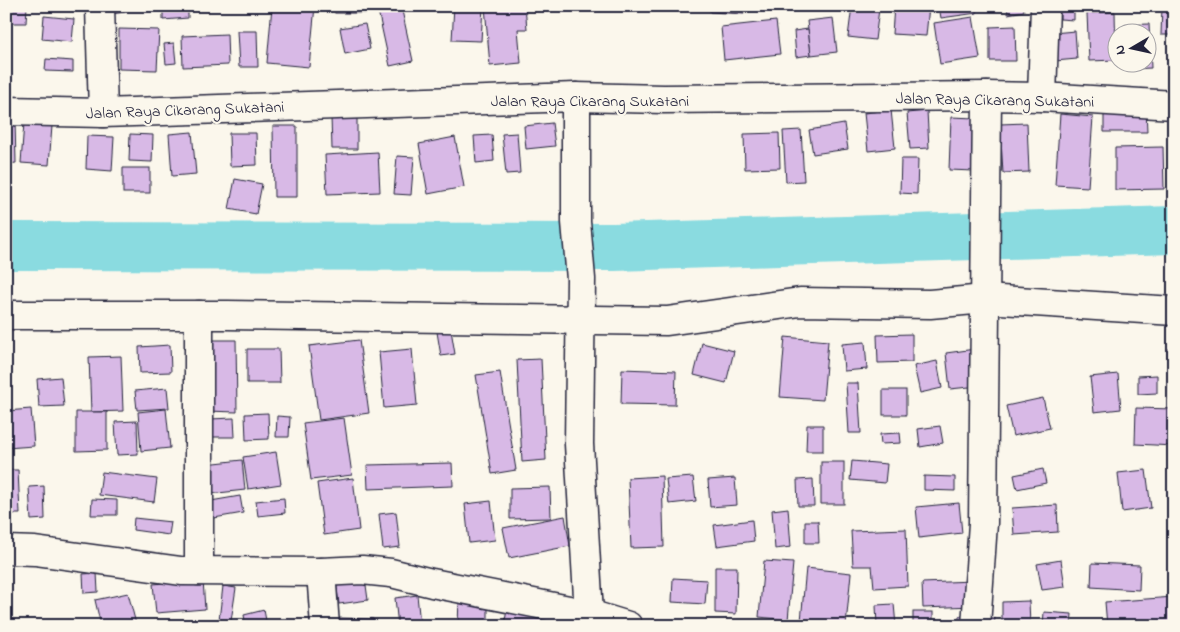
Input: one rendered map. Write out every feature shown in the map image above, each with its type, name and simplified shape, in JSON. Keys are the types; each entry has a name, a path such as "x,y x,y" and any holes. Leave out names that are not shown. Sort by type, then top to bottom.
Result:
{"street":[{"path":"100,6 103,113"},
{"path":"1042,97 1045,6"},
{"path":"976,626 983,523 987,96"},
{"name":"Jalan Raya Cikarang Sukatani","path":"6,111 103,113 576,97 664,99 987,96 1042,97 1174,105"},
{"path":"576,97 576,222 581,279 579,444 589,614"},
{"path":"6,315 199,315 667,321 800,302 930,304 985,295 1174,311"},
{"path":"199,315 200,571"},
{"path":"6,550 35,551 181,571 321,572 362,570 391,574 589,614 628,626"},
{"path":"321,572 325,626"}],"building":[{"path":"6,6 27,6 26,23 6,23"},
{"path":"110,6 123,6 124,12 112,14"},
{"path":"163,6 188,6 188,18 163,20"},
{"path":"272,6 315,6 309,67 267,63"},
{"path":"335,6 366,6 366,13 335,13"},
{"path":"377,6 401,6 413,61 390,66"},
{"path":"454,6 483,6 481,41 452,40"},
{"path":"485,6 525,6 527,29 518,29 521,63 490,66"},
{"path":"710,6 744,6 744,14 710,12"},
{"path":"852,6 879,9 875,40 848,37"},
{"path":"894,6 929,6 926,36 892,34"},
{"path":"939,6 976,6 977,13 941,18"},
{"path":"1007,6 1023,6 1024,11 1008,14"},
{"path":"1060,6 1074,6 1074,20 1060,19"},
{"path":"1162,6 1174,6 1174,35 1161,35"},
{"path":"1115,12 1115,22 1108,22 1108,60 1089,61 1087,13"},
{"path":"44,16 74,19 72,42 42,39"},
{"path":"973,17 980,58 940,64 934,23"},
{"path":"833,18 837,52 811,55 807,21"},
{"path":"776,21 780,54 724,60 721,27"},
{"path":"365,24 370,49 345,54 340,28"},
{"path":"1015,26 1016,61 990,61 990,27"},
{"path":"119,29 159,30 157,70 119,69"},
{"path":"808,29 811,55 796,57 794,31"},
{"path":"237,31 257,31 258,67 239,67"},
{"path":"1075,31 1077,59 1055,61 1053,33"},
{"path":"227,34 228,65 183,67 182,36"},
{"path":"174,43 176,63 166,64 164,44"},
{"path":"46,59 73,61 73,72 45,71"},
{"path":"1104,108 1146,108 1147,132 1104,132"},
{"path":"891,110 895,148 868,151 864,113"},
{"path":"927,111 929,148 910,149 907,113"},
{"path":"1060,114 1093,117 1088,187 1055,185"},
{"path":"331,117 357,117 357,149 332,149"},
{"path":"951,117 975,118 974,171 949,170"},
{"path":"6,121 15,121 16,163 6,164"},
{"path":"24,123 52,126 49,165 21,163"},
{"path":"552,123 555,146 526,149 524,126"},
{"path":"1027,123 1029,172 1003,173 1000,124"},
{"path":"844,124 848,149 813,154 809,130"},
{"path":"273,126 297,126 297,197 274,197"},
{"path":"801,130 804,181 786,182 783,131"},
{"path":"192,132 196,174 172,176 169,134"},
{"path":"229,133 256,133 257,165 230,166"},
{"path":"517,133 520,173 506,174 502,134"},
{"path":"779,133 780,168 745,169 744,134"},
{"path":"130,134 153,135 152,162 129,161"},
{"path":"492,135 494,161 476,163 474,136"},
{"path":"87,136 114,137 112,171 86,169"},
{"path":"455,137 464,187 428,194 419,144"},
{"path":"1163,147 1164,189 1115,190 1115,148"},
{"path":"378,152 380,192 327,194 325,155"},
{"path":"397,156 414,157 411,195 394,194"},
{"path":"901,159 918,159 917,194 900,193"},
{"path":"123,168 150,168 150,193 123,193"},
{"path":"235,179 262,184 256,214 229,209"},
{"path":"450,324 455,354 441,356 436,326"},
{"path":"912,334 912,362 878,363 877,335"},
{"path":"785,337 828,341 823,400 780,397"},
{"path":"205,340 236,340 237,412 206,411"},
{"path":"359,340 369,413 319,420 309,346"},
{"path":"865,342 867,369 844,371 842,344"},
{"path":"702,343 734,351 726,383 694,375"},
{"path":"170,345 171,372 140,373 139,347"},
{"path":"1174,348 1174,400 1170,400 1168,349"},
{"path":"247,349 279,349 280,383 247,383"},
{"path":"412,349 417,405 384,408 379,352"},
{"path":"975,349 979,386 950,389 946,353"},
{"path":"121,356 123,411 91,412 89,357"},
{"path":"541,359 546,460 522,462 517,360"},
{"path":"937,361 942,388 920,393 914,366"},
{"path":"622,369 676,371 675,405 621,404"},
{"path":"500,372 516,470 492,474 476,375"},
{"path":"1118,374 1121,409 1094,412 1090,377"},
{"path":"1157,375 1157,393 1138,394 1138,376"},
{"path":"61,377 64,406 39,407 37,379"},
{"path":"846,383 858,383 861,433 849,433"},
{"path":"167,388 169,408 137,410 135,391"},
{"path":"883,390 906,390 906,415 883,415"},
{"path":"1043,398 1050,428 1013,436 1006,406"},
{"path":"1136,408 1174,409 1174,446 1135,444"},
{"path":"31,409 34,446 6,448 6,411"},
{"path":"166,409 170,448 141,451 138,412"},
{"path":"76,412 107,412 107,450 76,451"},
{"path":"268,413 269,439 246,440 245,414"},
{"path":"277,416 290,417 289,437 276,437"},
{"path":"234,418 235,437 211,437 210,419"},
{"path":"344,418 352,475 311,480 303,423"},
{"path":"137,421 138,454 117,455 115,422"},
{"path":"807,425 823,425 823,451 806,451"},
{"path":"940,426 943,443 920,447 918,429"},
{"path":"900,433 901,443 881,444 880,434"},
{"path":"276,452 281,484 248,489 243,457"},
{"path":"242,460 245,490 209,494 206,464"},
{"path":"852,461 887,464 885,483 850,480"},
{"path":"821,462 844,462 844,504 821,504"},
{"path":"452,463 453,486 368,489 367,465"},
{"path":"1043,469 1046,483 1017,489 1014,475"},
{"path":"6,470 18,470 20,514 6,514"},
{"path":"1146,470 1151,508 1122,512 1118,473"},
{"path":"102,472 157,479 154,502 99,495"},
{"path":"662,476 664,547 631,548 628,478"},
{"path":"924,476 955,477 955,491 924,490"},
{"path":"693,477 696,501 669,504 666,479"},
{"path":"353,478 359,530 324,535 317,483"},
{"path":"735,478 737,505 710,507 708,480"},
{"path":"813,479 814,506 798,506 797,480"},
{"path":"44,486 45,519 31,520 29,487"},
{"path":"550,487 551,518 510,519 510,488"},
{"path":"240,496 243,513 208,519 205,502"},
{"path":"284,498 285,513 258,516 256,501"},
{"path":"92,499 117,500 117,515 91,515"},
{"path":"491,501 495,540 469,543 465,504"},
{"path":"959,503 962,533 919,538 916,507"},
{"path":"1057,505 1058,532 1014,535 1012,508"},
{"path":"788,508 791,547 775,549 772,510"},
{"path":"396,512 400,547 383,549 379,514"},
{"path":"565,516 570,546 509,558 503,528"},
{"path":"134,518 171,522 169,535 133,530"},
{"path":"752,520 754,541 717,546 714,525"},
{"path":"805,521 818,521 819,543 805,543"},
{"path":"906,529 908,586 874,588 872,566 853,566 851,531"},
{"path":"1061,560 1065,587 1042,590 1037,564"},
{"path":"764,561 793,563 788,620 759,617"},
{"path":"1092,563 1140,565 1139,590 1091,587"},
{"path":"715,567 737,567 736,614 715,613"},
{"path":"806,568 851,573 846,625 801,621"},
{"path":"97,573 98,592 84,593 83,574"},
{"path":"365,578 368,600 339,604 336,582"},
{"path":"673,578 707,580 705,604 672,602"},
{"path":"203,580 205,609 156,613 153,584"},
{"path":"973,581 974,606 923,608 922,583"},
{"path":"223,586 236,588 231,621 219,620"},
{"path":"128,593 136,624 101,626 95,600"},
{"path":"417,595 420,624 398,626 395,598"},
{"path":"1174,597 1174,626 1107,626 1105,602"},
{"path":"459,598 488,599 488,626 458,626"},
{"path":"1029,601 1030,626 1002,626 1002,602"},
{"path":"894,604 896,626 877,626 876,605"},
{"path":"264,610 267,626 246,626 244,615"},
{"path":"507,610 559,620 557,626 504,626"},
{"path":"913,612 933,612 933,626 913,626"},
{"path":"1044,612 1072,614 1071,626 1043,626"},
{"path":"959,616 995,618 994,626 942,626 942,623 959,624"},
{"path":"338,618 373,619 373,626 338,626"}],"waterway":[{"path":"6,246 614,247 1174,230"}]}
